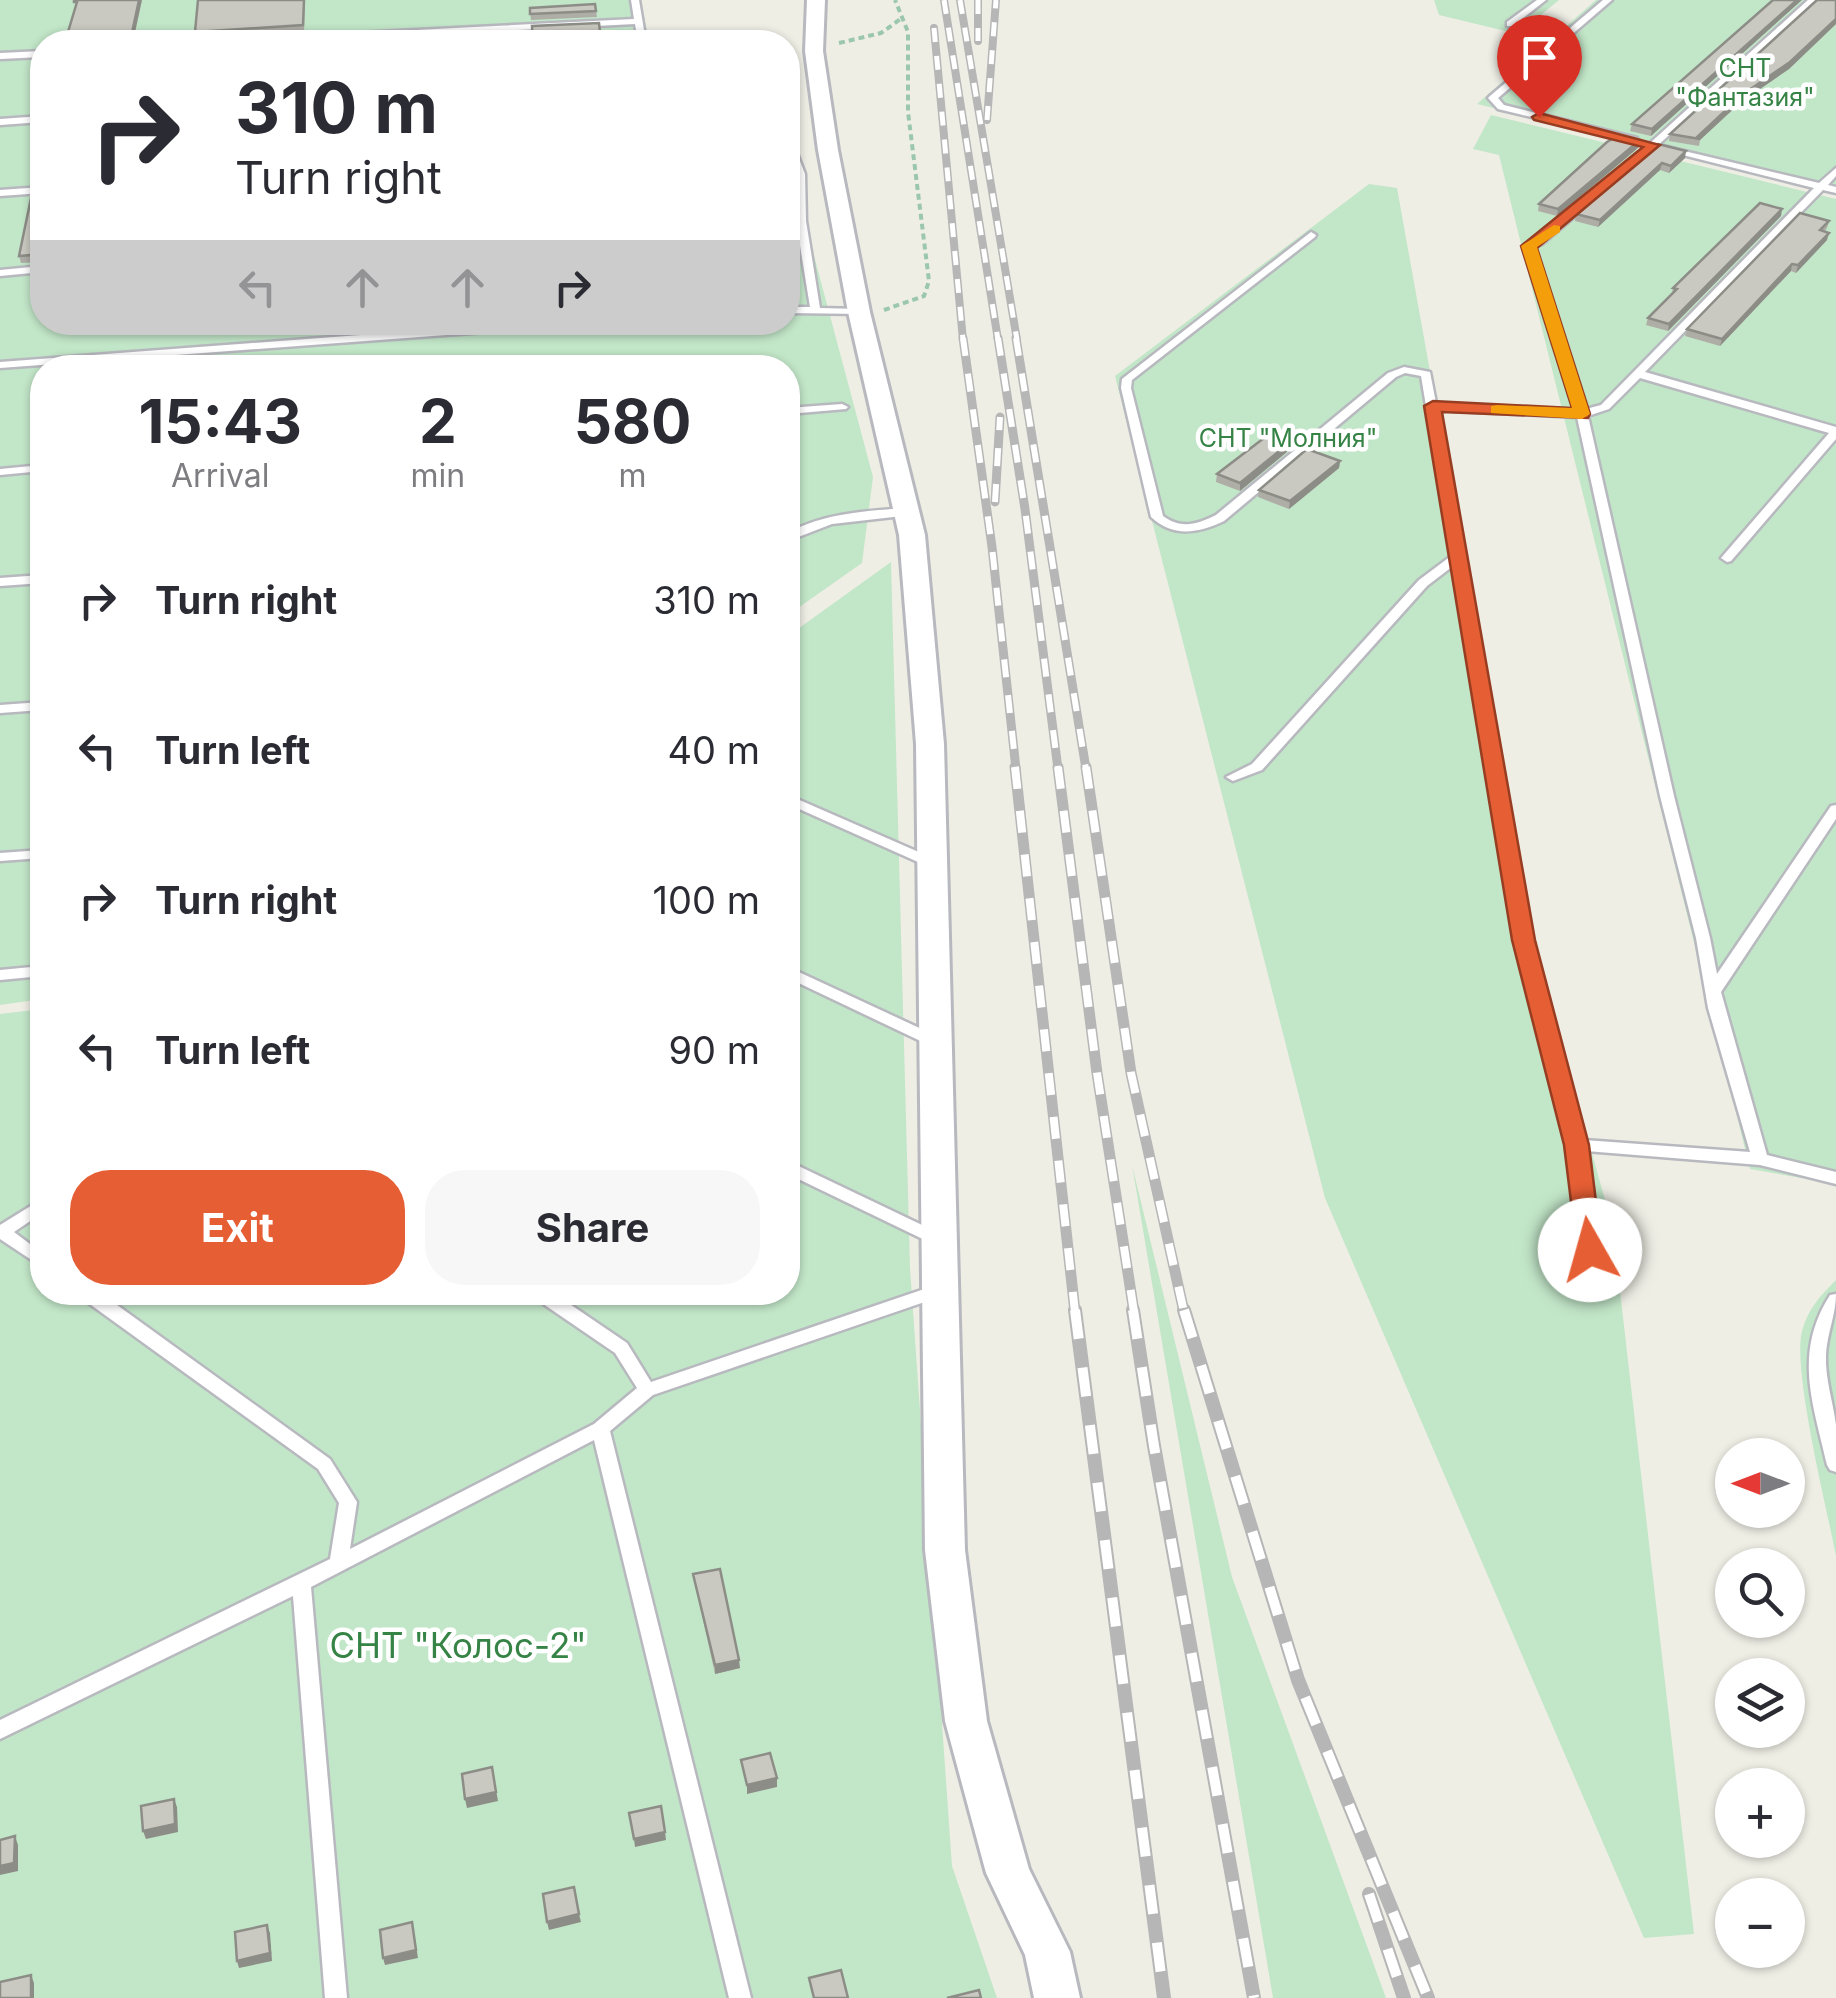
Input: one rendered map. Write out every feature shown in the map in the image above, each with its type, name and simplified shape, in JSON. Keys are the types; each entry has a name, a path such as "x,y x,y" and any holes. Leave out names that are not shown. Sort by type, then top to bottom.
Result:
{"street":[{"path":"816,0 814,50 828,150 859,312 907,512 930,744 945,1550 966,1720 1008,1873 1047,1952 1057,1998"}],"lane":[{"path":"635,0 640,30"},
{"path":"1510,24 1542,0"},
{"path":"1608,0 1493,98 1494,103 1836,190"},
{"path":"1760,1159 1713,992 1582,414 1529,246 1653,145 1813,0"},
{"path":"478,30 639,22"},
{"path":"0,56 30,55"},
{"path":"0,122 30,120"},
{"path":"1433,406 1582,414 1605,407 1836,172"},
{"path":"800,174 802,220 815,309"},
{"path":"0,193 30,191"},
{"path":"1311,235 1127,379 1157,517 1167,525 1184,529 1201,528 1220,518 1392,375 1404,370 1426,374 1524,940 1576,1145 1590,1250"},
{"path":"0,273 30,270"},
{"path":"800,310 859,312"},
{"path":"146,355 410,335"},
{"path":"0,366 30,364"},
{"path":"1639,374 1836,432 1727,558"},
{"path":"800,410 842,407"},
{"path":"0,472 30,469"},
{"path":"800,530 856,516 907,512"},
{"path":"1233,778 1256,767 1423,582 1456,558"},
{"path":"0,582 30,580"},
{"path":"0,709 30,707"},
{"path":"800,803 932,863"},
{"path":"1713,992 1836,810"},
{"path":"0,857 30,855"},
{"path":"0,975 30,972"},
{"path":"800,978 936,1042"},
{"path":"1576,1145 1760,1159 1836,1178"},
{"path":"800,1172 940,1240"},
{"path":"30,1214 1,1232 30,1253"},
{"path":"0,1730 338,1564 600,1429 647,1390 941,1289"},
{"path":"1836,1300 1823,1315 1818,1376 1836,1465"},
{"path":"104,1305 324,1464 348,1502 338,1564"},
{"path":"558,1305 621,1348 647,1390"},
{"path":"600,1429 740,1998"},
{"path":"301,1581 336,1998"}],"path":[{"path":"859,312 907,304 924,296 930,281 908,112 908,32 895,0"},
{"path":"814,50 881,33 902,18"}],"green space":[{"path":"0,0 641,0 647,30 30,30 30,335 800,335 800,203 873,477 862,563 800,607 800,355 30,355 30,1001 0,1005"},
{"path":"1434,0 1559,0 1518,34 1439,15"},
{"name":"СНТ \"Фантазия\"","path":"1596,0 1836,0 1836,191 1477,104"},
{"path":"1491,115 1836,199 1836,1184 1750,1169 1499,155 1473,149"},
{"name":"СНТ \"Молния\"","path":"1369,184 1397,188 1530,927 1606,1204 1620,1291 1694,1934 1644,1938 1325,1198 1115,376"},
{"name":"СНТ \"Колос-2\"","path":"891,562 910,1268 952,1866 997,1998 0,1998 0,1014 30,1010 30,1305 800,1305 800,627"},
{"path":"1132,1165 1232,1577 1386,1998 1273,1998"},
{"path":"1836,1280 1836,1556 1806,1407 1800,1350 1808,1316"}],"building":[{"path":"139,0 133,30 69,30 74,2"},
{"path":"198,0 304,0 303,25 195,30"},
{"path":"1773,0 1797,0 1652,129 1632,124"},
{"path":"1817,0 1836,0 1836,19 1790,62 1742,95 1696,138 1700,139 1670,134"},
{"path":"595,4 596,11 530,14 530,8"},
{"path":"599,23 600,30 532,30 532,26"},
{"path":"1619,135 1640,140 1558,209 1539,204 1607,142"},
{"path":"1658,144 1686,151 1671,166 1662,163 1600,220 1576,214"},
{"path":"30,203 30,255 19,256"},
{"path":"1760,203 1782,209 1669,324 1648,318 1677,289 1673,288"},
{"path":"1800,213 1829,221 1820,230 1829,233 1798,265 1792,264 1722,339 1687,329"},
{"path":"1268,435 1289,443 1240,483 1217,474"},
{"path":"1307,449 1340,461 1290,501 1259,490"},
{"path":"720,1569 739,1660 715,1665 693,1574"},
{"path":"770,1753 777,1778 747,1785 741,1760"},
{"path":"492,1767 496,1792 465,1799 462,1774"},
{"path":"174,1799 175,1824 143,1831 141,1806"},
{"path":"661,1806 665,1832 634,1839 629,1813"},
{"path":"15,1836 14,1863 0,1866 0,1840"},
{"path":"574,1887 579,1914 547,1922 543,1894"},
{"path":"412,1922 416,1950 383,1958 380,1930"},
{"path":"267,1925 270,1953 237,1961 235,1932"},
{"path":"841,1970 848,1998 814,1998 809,1978"},
{"path":"31,1975 31,1998 0,1998 0,1982"},
{"path":"979,1990 981,1998 947,1998"}],"railway":[{"path":"944,0 998,340"},
{"path":"960,0 1017,340"},
{"path":"978,0 978,41"},
{"path":"987,120 996,0"},
{"path":"934,28 963,340"},
{"path":"963,338 992,547 1016,769"},
{"path":"998,338 1025,509 1058,769"},
{"path":"1016,338 1086,769"},
{"path":"995,502 1000,417"},
{"path":"1015,767 1075,1312"},
{"path":"1058,767 1097,1073 1134,1312"},
{"path":"1086,767 1131,1073 1184,1312"},
{"path":"1075,1310 1164,1998"},
{"path":"1133,1310 1254,1998"},
{"path":"1184,1310 1298,1680 1428,1998"},
{"path":"1369,1894 1404,1998"}],"slow traffic":[{"path":"1497,410 1582,414 1529,246 1554,229"}],"route":[{"path":"1539,117 1653,145 1529,246 1582,414 1433,406 1486,736 1524,940 1576,1145 1590,1250"}]}
